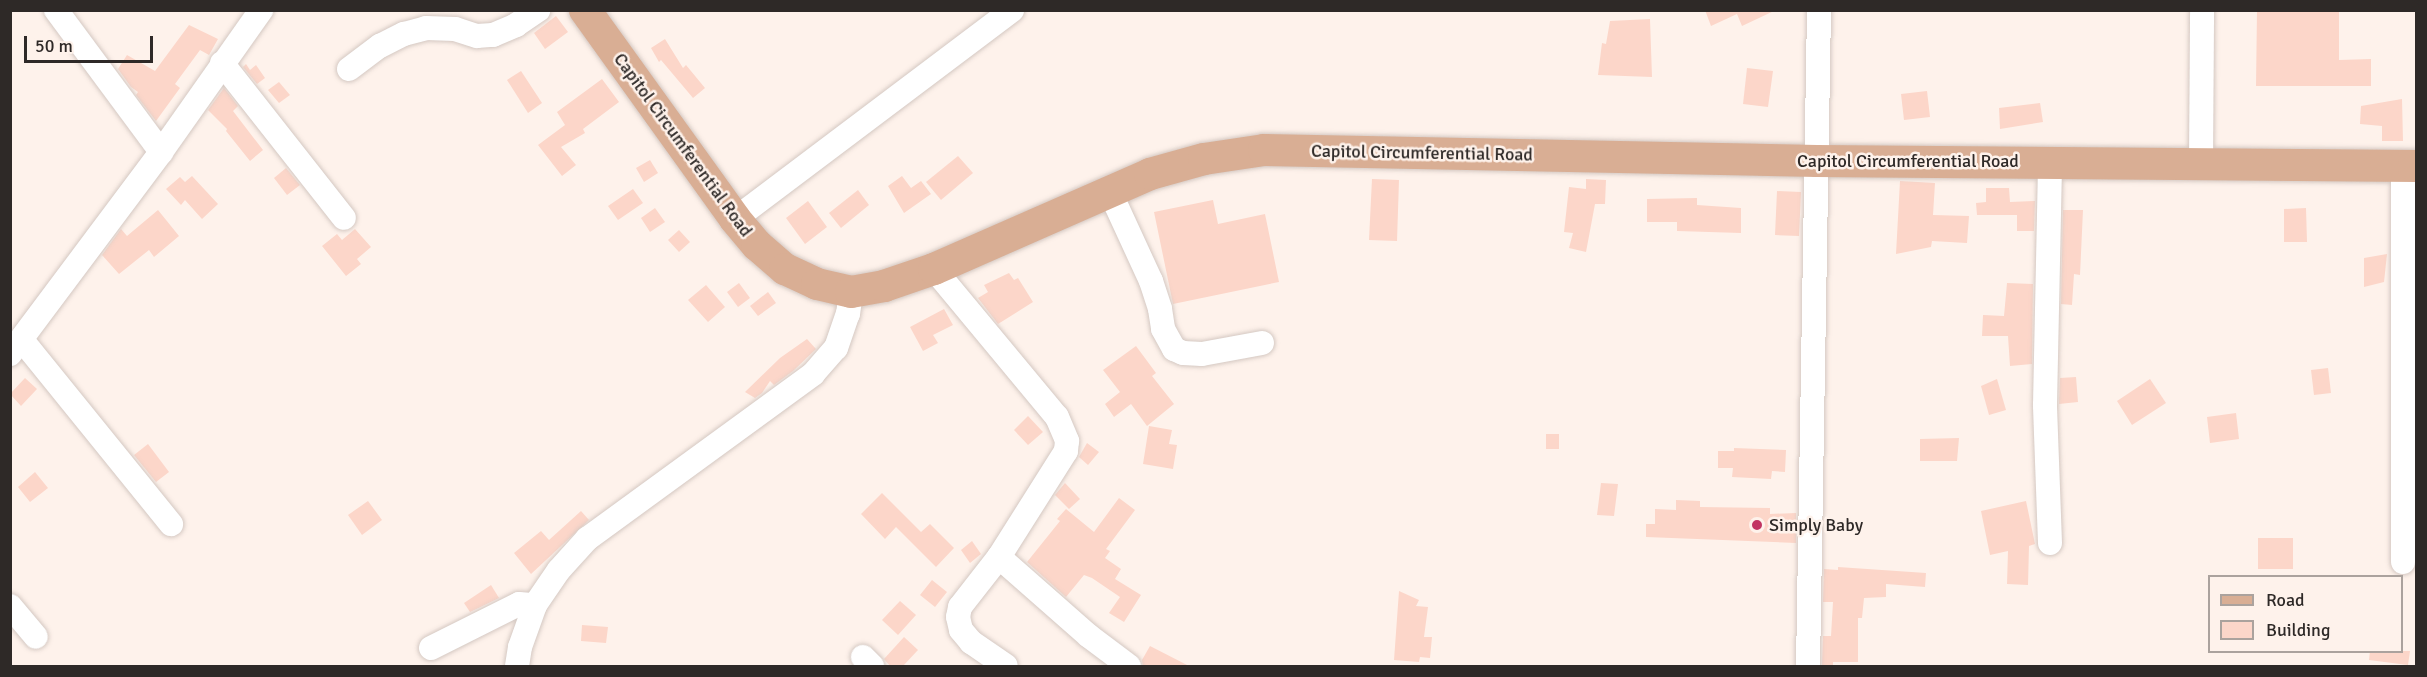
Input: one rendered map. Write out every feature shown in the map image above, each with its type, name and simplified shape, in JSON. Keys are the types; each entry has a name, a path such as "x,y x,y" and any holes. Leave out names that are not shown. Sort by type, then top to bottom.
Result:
{"main road":[{"name":"Capitol Circumferential Road","path":"585,10 735,219 757,245 785,268 817,284 851,292 884,286 934,268 1150,174 1204,159 1264,150 1817,161 2410,166"}],"street":[{"path":"56,10 161,153"},
{"path":"171,524 16,347 161,153 261,10"},
{"path":"349,69 380,46 404,34 426,28 455,29 477,36 493,35 516,25 538,10"},
{"path":"735,219 1012,10"},
{"path":"1808,666 1819,10"},
{"path":"2201,164 2202,10"},
{"path":"222,63 344,218"},
{"path":"2050,163 2045,405 2050,543"},
{"path":"2403,562 2410,166"},
{"path":"1110,192 1150,281 1160,309 1162,329 1174,349 1183,353 1202,354 1262,343"},
{"path":"934,268 1057,417 1067,441 1066,451 999,556 960,607 958,617 961,630 971,642 1006,666"},
{"path":"517,666 520,647 535,605 559,570 587,539 825,363 836,348 843,331 851,292"},
{"path":"999,556 1089,636 1129,666"},
{"path":"431,648 519,604 535,605"},
{"path":"10,606 36,637"}],"building":[{"path":"1705,10 1776,10 1742,26 1737,14 1711,26"},
{"path":"2257,10 2339,10 2339,60 2371,59 2371,86 2256,86"},
{"path":"556,16 568,32 545,49 534,33"},
{"path":"1650,19 1652,77 1598,75 1602,43 1606,44 1610,21"},
{"path":"189,25 218,39 209,55 200,50 175,84 180,88 156,121 136,95 138,92 131,87 118,69 127,55 155,71"},
{"path":"665,39 683,68 686,65 705,88 693,98 661,60 659,62 651,48"},
{"path":"246,64 250,70 256,65 265,78 257,84 243,67"},
{"path":"1747,68 1773,71 1768,107 1743,104"},
{"path":"521,71 542,103 528,113 507,80"},
{"path":"602,79 619,102 583,129 585,133 561,147 576,165 562,176 538,145 565,125 557,112"},
{"path":"279,82 290,95 279,103 268,90"},
{"path":"224,88 238,106 233,111 263,150 250,161 226,131 227,129 208,110"},
{"path":"1927,91 1930,117 1904,120 1901,94"},
{"path":"2402,99 2403,141 2382,141 2382,126 2360,124 2361,106"},
{"path":"2040,103 2043,122 2000,129 1999,108"},
{"path":"958,156 973,173 941,200 926,182"},
{"path":"650,160 658,173 644,182 636,168"},
{"path":"286,168 300,185 287,195 274,178"},
{"path":"192,176 218,204 202,219 185,200 181,205 166,189 180,177 185,182"},
{"path":"902,176 911,188 921,181 931,194 904,213 888,186"},
{"path":"1372,179 1399,180 1397,241 1369,240"},
{"path":"1586,179 1606,180 1605,204 1595,204 1586,252 1569,248 1573,233 1564,232 1569,187 1586,189"},
{"path":"1900,181 1935,183 1933,215 1969,216 1967,243 1932,241 1931,247 1896,254"},
{"path":"1986,188 2009,188 2010,202 2035,201 2034,231 2017,231 2017,215 1977,215 1976,203 1986,202"},
{"path":"633,189 643,203 618,220 608,206"},
{"path":"858,190 869,205 841,228 829,213"},
{"path":"1777,191 1801,192 1799,236 1775,235"},
{"path":"1697,198 1697,205 1741,208 1741,233 1677,231 1677,222 1647,222 1647,199"},
{"path":"1213,200 1218,224 1265,214 1279,282 1173,304 1154,212"},
{"path":"808,201 827,227 805,244 786,218"},
{"path":"655,208 665,222 650,232 641,218"},
{"path":"2306,208 2307,242 2284,242 2284,209"},
{"path":"158,210 179,236 154,257 149,250 119,274 102,255 121,229 127,236"},
{"path":"2063,210 2083,210 2080,275 2074,274 2072,305 2061,304"},
{"path":"355,229 371,247 357,259 361,264 346,276 322,246 337,234 342,240"},
{"path":"679,230 690,242 679,252 668,240"},
{"path":"2387,254 2384,282 2364,287 2364,258"},
{"path":"1009,273 1014,280 1018,278 1033,302 998,324 978,298 988,292 984,285"},
{"path":"739,283 750,298 738,307 727,292"},
{"path":"2007,283 2033,284 2032,364 2010,366 2008,336 1982,336 1983,315 2004,316"},
{"path":"706,285 725,307 708,322 688,300"},
{"path":"768,292 776,303 758,316 750,306"},
{"path":"944,309 953,325 933,335 938,343 923,351 910,327"},
{"path":"807,339 816,349 793,371 774,385 770,381 762,393 755,398 745,392 780,358"},
{"path":"1136,346 1156,373 1152,376 1174,404 1147,426 1131,404 1114,417 1105,404 1120,392 1103,370"},
{"path":"2328,368 2331,393 2314,395 2311,370"},
{"path":"2076,377 2078,402 2059,404 2060,378"},
{"path":"25,378 37,389 21,406 10,394"},
{"path":"1997,379 2006,410 1989,415 1981,386"},
{"path":"2150,379 2166,403 2132,425 2117,401"},
{"path":"2236,413 2239,439 2210,443 2207,417"},
{"path":"1028,416 1043,432 1028,445 1014,430"},
{"path":"1149,426 1172,430 1169,444 1177,445 1173,469 1143,464"},
{"path":"1546,434 1559,434 1559,449 1546,449"},
{"path":"1959,438 1957,461 1920,461 1920,439"},
{"path":"1087,443 1099,452 1088,465 1079,457"},
{"path":"148,444 169,472 156,482 134,455"},
{"path":"1734,448 1786,450 1785,472 1772,471 1771,479 1732,477 1733,468 1718,468 1718,451 1734,451"},
{"path":"35,472 48,488 30,502 18,487"},
{"path":"1065,483 1080,499 1069,509 1055,495"},
{"path":"1601,483 1618,484 1614,516 1597,515"},
{"path":"882,493 921,532 930,524 954,548 936,567 896,527 885,539 861,514"},
{"path":"1119,498 1135,510 1106,549 1110,551 1105,558 1121,569 1115,579 1141,595 1124,622 1109,613 1120,597 1092,578 1084,575 1066,597 1027,562 1060,521 1057,519 1066,509 1094,532"},
{"path":"1676,500 1700,501 1700,507 1770,508 1770,514 1796,513 1796,543 1646,537 1646,524 1655,524 1655,509 1676,510"},
{"path":"368,501 382,520 362,535 348,515"},
{"path":"2026,501 2035,544 2029,546 2028,585 2007,584 2008,551 1990,555 1981,511"},
{"path":"581,511 589,520 531,574 514,553 541,531 549,540"},
{"path":"2258,538 2293,538 2293,569 2258,569"},
{"path":"972,541 981,554 970,563 961,550"},
{"path":"1838,567 1926,573 1925,587 1886,584 1886,597 1864,598 1862,618 1858,618 1858,662 1833,662 1833,666 1822,666 1823,636 1831,636 1833,602 1823,602 1824,569 1838,570"},
{"path":"932,580 947,592 935,607 920,595"},
{"path":"491,585 499,598 470,612 464,603"},
{"path":"1399,591 1419,600 1416,606 1428,607 1424,637 1432,637 1430,658 1420,657 1419,662 1394,660"},
{"path":"900,601 916,615 898,635 882,620"},
{"path":"582,625 608,627 606,643 581,641"},
{"path":"904,637 918,650 903,666 890,666 884,659"},
{"path":"1150,646 1189,666 1143,666 1142,660"},
{"path":"2410,651 2408,665 2369,660 2370,653"}],"place":[{"name":"Simply Baby","path":"1757,525"}]}
